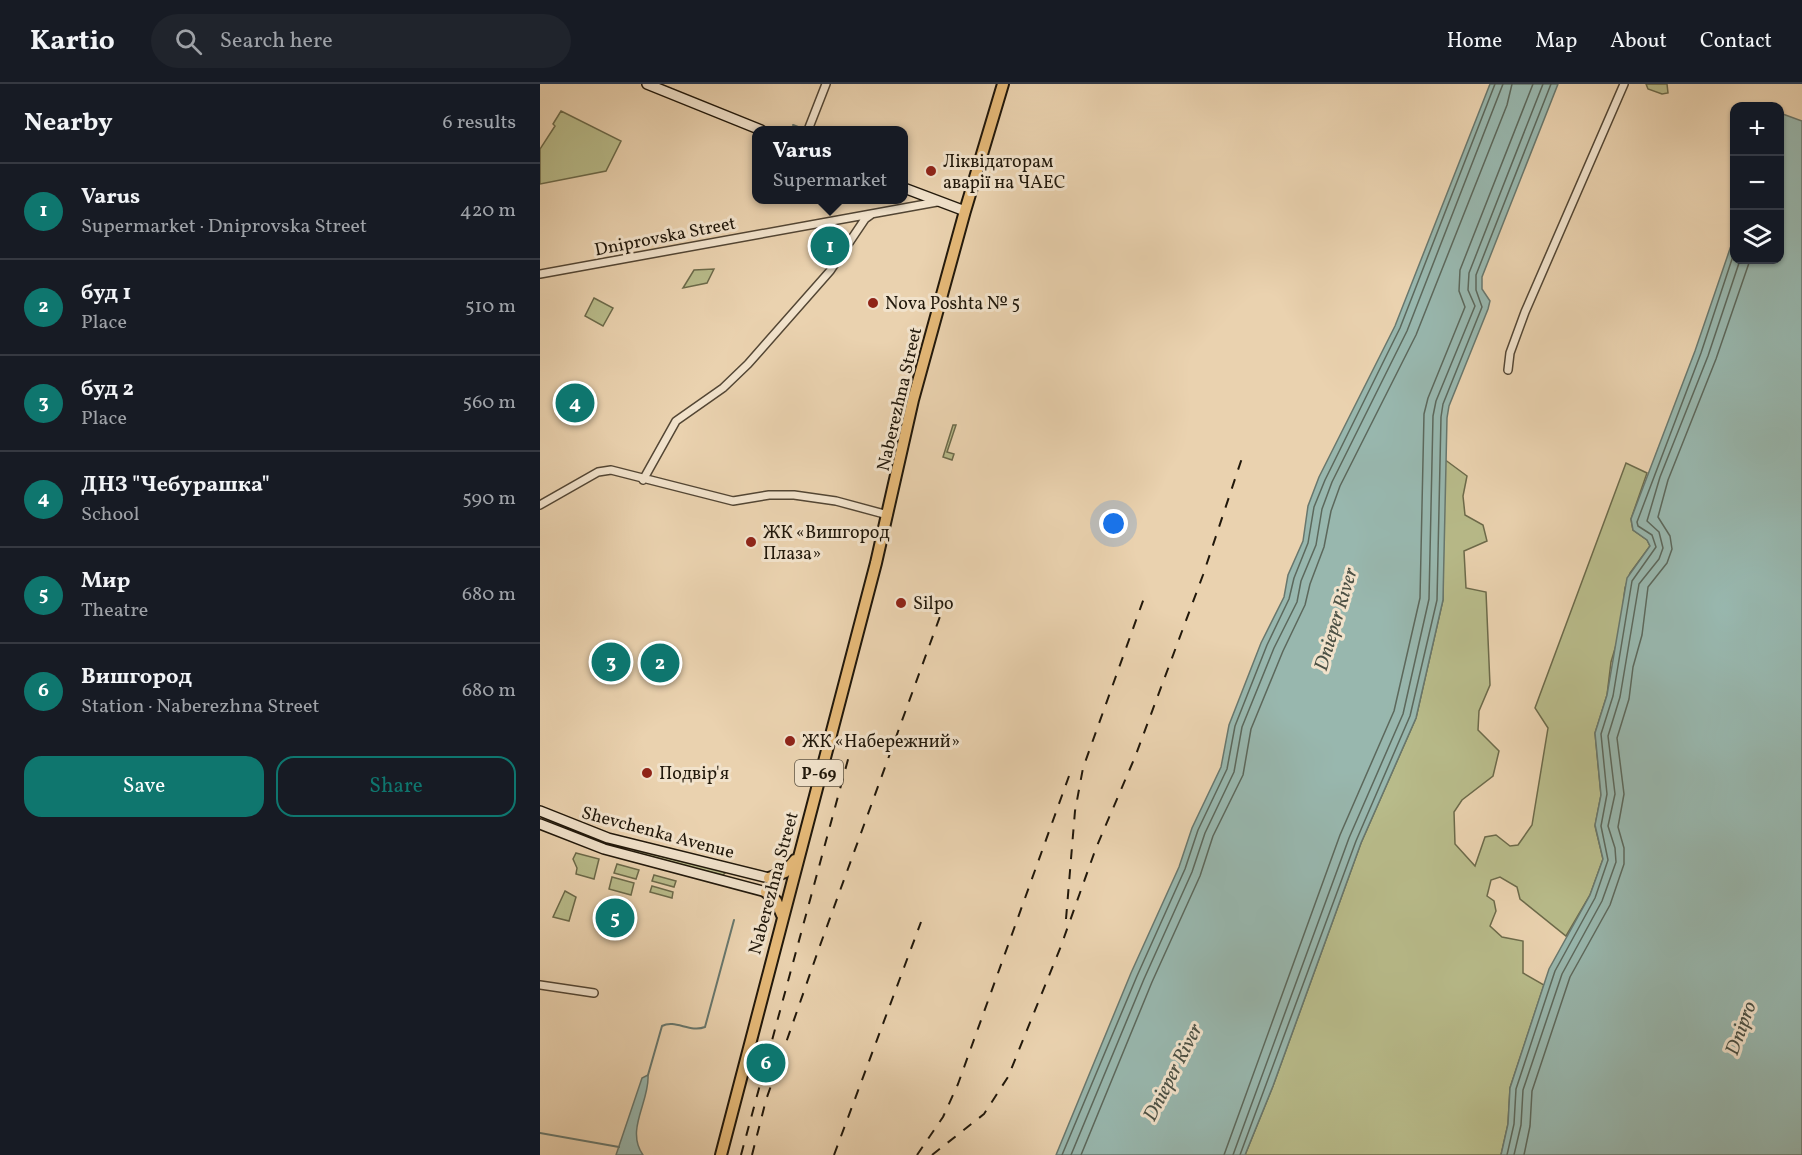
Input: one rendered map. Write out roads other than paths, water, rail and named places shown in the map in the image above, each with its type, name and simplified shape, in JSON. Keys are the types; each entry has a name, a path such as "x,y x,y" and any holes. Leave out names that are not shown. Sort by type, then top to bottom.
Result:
{"main road":[{"name":"Naberezhna Street","path":"721,1155 888,515 913,400 965,212 1004,84"},
{"path":"769,878 785,872 797,858"},
{"path":"769,878 789,889"},
{"path":"766,892 789,889"},
{"path":"766,892 776,901 782,915"}],"street":[{"path":"647,84 752,126"},
{"path":"810,126 826,84"},
{"path":"1508,370 1510,353 1525,312 1624,84"},
{"path":"908,190 965,212"},
{"name":"Dniprovska Street","path":"540,274 937,202"},
{"path":"643,480 676,421 723,388 748,364 830,271 865,219 874,212"},
{"path":"540,505 598,472 611,470 643,480 733,501 794,495 836,501 888,515"},
{"name":"Shevchenka Avenue","path":"540,811 608,838 769,878"},
{"name":"Shevchenka Avenue","path":"540,824 604,849 766,892"},
{"path":"727,881 730,869"},
{"path":"540,985 594,993"}],"water":[{"name":"Dnieper River","path":"1490,84 1558,84 1482,277 1482,289 1490,301 1488,309 1449,406 1443,600 1416,718 1361,843 1273,1086 1245,1155 1056,1155 1131,973 1179,867 1192,828 1221,767 1229,725 1261,643 1284,597 1288,575 1303,541 1308,506 1319,477 1395,326"},
{"name":"Dnipro","path":"1784,114 1802,121 1802,1155 1501,1155 1508,1124 1510,1088 1549,969 1590,895 1603,859 1595,825 1601,795 1595,733 1607,695 1627,578 1650,546 1647,540 1633,530 1631,519 1695,351 1730,249 1730,264 1784,264"},
{"path":"648,1075 648,1085 636,1136 643,1155 616,1155 642,1078"}],"waterway":[{"path":"648,1075 662,1026 672,1024 694,1028 705,1027 734,920"},
{"path":"540,1133 619,1147"}],"railway":[{"path":"932,1155 984,1114 1008,1077 1061,946 1096,848 1135,757 1203,575 1244,452"},
{"path":"752,1155 766,1100 818,951 950,589"},
{"path":"1066,919 1075,811 1083,768 1144,598"},
{"path":"741,1155 853,741"},
{"path":"917,1155 943,1117 958,1084 1069,776"},
{"path":"834,1155 921,922"}],"place":[{"name":"Ліквідаторам аварії на ЧАЕС","path":"931,171"},
{"name":"Varus","path":"830,246"},
{"name":"Nova Poshta № 5","path":"873,303"},
{"name":"ДНЗ \"Чебурашка\"","path":"575,403"},
{"name":"ЖК «Вишгород Плаза»","path":"751,542"},
{"name":"Silpo","path":"901,603"},
{"name":"буд 2","path":"611,662"},
{"name":"буд 1","path":"660,663"},
{"name":"ЖК «Набережний»","path":"790,741"},
{"name":"Подвір'я","path":"647,773"},
{"name":"Мир","path":"615,918"},
{"name":"Вишгород","path":"766,1063"}]}
